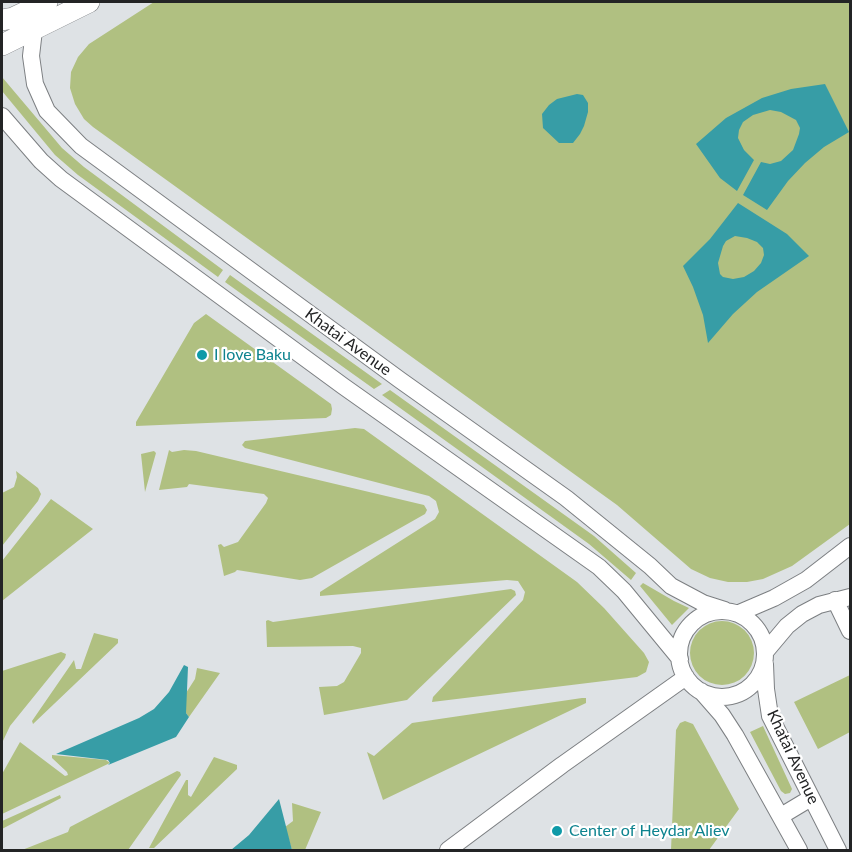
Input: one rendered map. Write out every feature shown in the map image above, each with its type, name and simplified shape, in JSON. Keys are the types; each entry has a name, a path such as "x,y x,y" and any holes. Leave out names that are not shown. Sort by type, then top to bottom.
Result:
{"main road":[{"path":"2,20 13,18 47,2"},
{"path":"2,45 88,2"}],"street":[{"name":"Khatai Avenue","path":"34,30 31,56 35,84 47,111 81,146 566,498 641,558 671,586 703,603 732,612"},
{"path":"2,116 41,161 61,179 343,386 599,567 624,591 680,659"},
{"path":"732,612 774,598 806,580 850,546"},
{"path":"765,655 787,626 802,614 819,605 843,599 850,631"},
{"path":"700,691 714,696 728,697 741,693 753,684 761,673 765,655 763,639 758,628 750,620 732,612 713,611 701,616 684,634 680,647 680,659 686,677 722,715 735,735 799,850"},
{"name":"Khatai Avenue","path":"765,655 770,716 838,850"},
{"path":"448,850 686,677"},
{"path":"781,816 811,798"}],"green space":[{"path":"154,2 850,2 850,524 792,566 763,579 728,582 710,578 691,569 617,505 93,127 84,119 75,104 70,88 71,72 78,57 89,44"},
{"path":"2,77 62,148 84,167 223,270 218,277 78,175 55,155 2,91"},
{"path":"230,275 382,384 374,389 318,349 225,282"},
{"path":"206,314 331,404 331,415 326,418 136,426 136,422 194,323"},
{"path":"390,390 594,536 636,573 631,580 589,544 382,395"},
{"path":"355,428 364,429 577,582 644,653 649,662 646,672 637,677 432,702 433,697 523,600 525,592 518,581 507,580 320,596 320,592 435,519 439,512 436,501 429,496 245,448 242,445 245,441"},
{"path":"169,450 172,452 196,451 424,505 427,510 425,514 312,578 300,580 237,570 224,576 218,545 221,544 224,547 238,542 268,498 264,494 189,484 187,487 159,490"},
{"path":"154,451 156,453 145,492 141,454"},
{"path":"16,471 38,488 41,494 38,501 2,546 2,493 14,487"},
{"path":"51,499 93,529 2,601 2,561"},
{"path":"643,583 689,608 672,625 640,586"},
{"path":"511,589 516,595 407,700 324,715 319,687 337,686 344,682 361,653 361,648 353,646 267,647 266,621 268,620 273,622"},
{"path":"716,621 728,621 745,630 752,641 754,653 752,665 745,676 728,685 716,685 704,680 695,671 690,659 690,647 695,635 704,626"},
{"path":"94,633 118,639 118,643 33,724 32,721 74,660 76,669 81,669"},
{"path":"61,652 66,654 65,658 10,726 2,743 2,671"},
{"path":"197,668 220,673 189,717 186,713 186,693 195,679"},
{"path":"850,675 850,732 818,749 794,702"},
{"path":"586,698 586,703 383,800 367,752 374,756 412,723"},
{"path":"685,721 693,724 739,809 709,850 671,850 676,730 680,723"},
{"path":"763,726 792,789 790,793 785,794 781,791 750,732"},
{"path":"20,742 65,776 68,775 67,772 52,758 52,755 106,760 110,763 2,814 2,774"},
{"path":"214,757 237,765 237,769 154,848 149,848 186,780 188,780 188,795 191,797"},
{"path":"177,771 181,775 128,850 22,850 68,832 70,827"},
{"path":"60,795 61,798 2,829 2,821"},
{"path":"292,803 321,812 305,850 292,850 285,827 293,821"}],"water":[{"path":"825,84 849,132 824,147 805,163 788,181 767,210 743,195 761,162 770,164 781,161 793,150 800,128 796,120 781,112 770,110 753,115 743,122 738,138 744,150 754,160 737,191 720,178 696,144 726,118 762,98 791,89"},
{"path":"577,94 583,95 588,103 584,126 573,143 559,143 543,128 542,114 557,99"},
{"path":"738,203 787,234 809,256 757,292 733,314 708,343 703,315 683,266 710,239","holes":["735,236 757,242 763,248 764,255 761,263 744,277 733,279 723,277 720,274 718,263 726,241"]},
{"path":"184,665 188,667 186,713 189,717 176,737 108,765 110,763 108,760 56,754 139,718 154,709 169,692"},
{"path":"279,799 292,850 231,850 249,835"}],"place":[{"name":"I love Baku","path":"202,355"},
{"name":"Center of Heydar Aliev","path":"557,831"}]}
